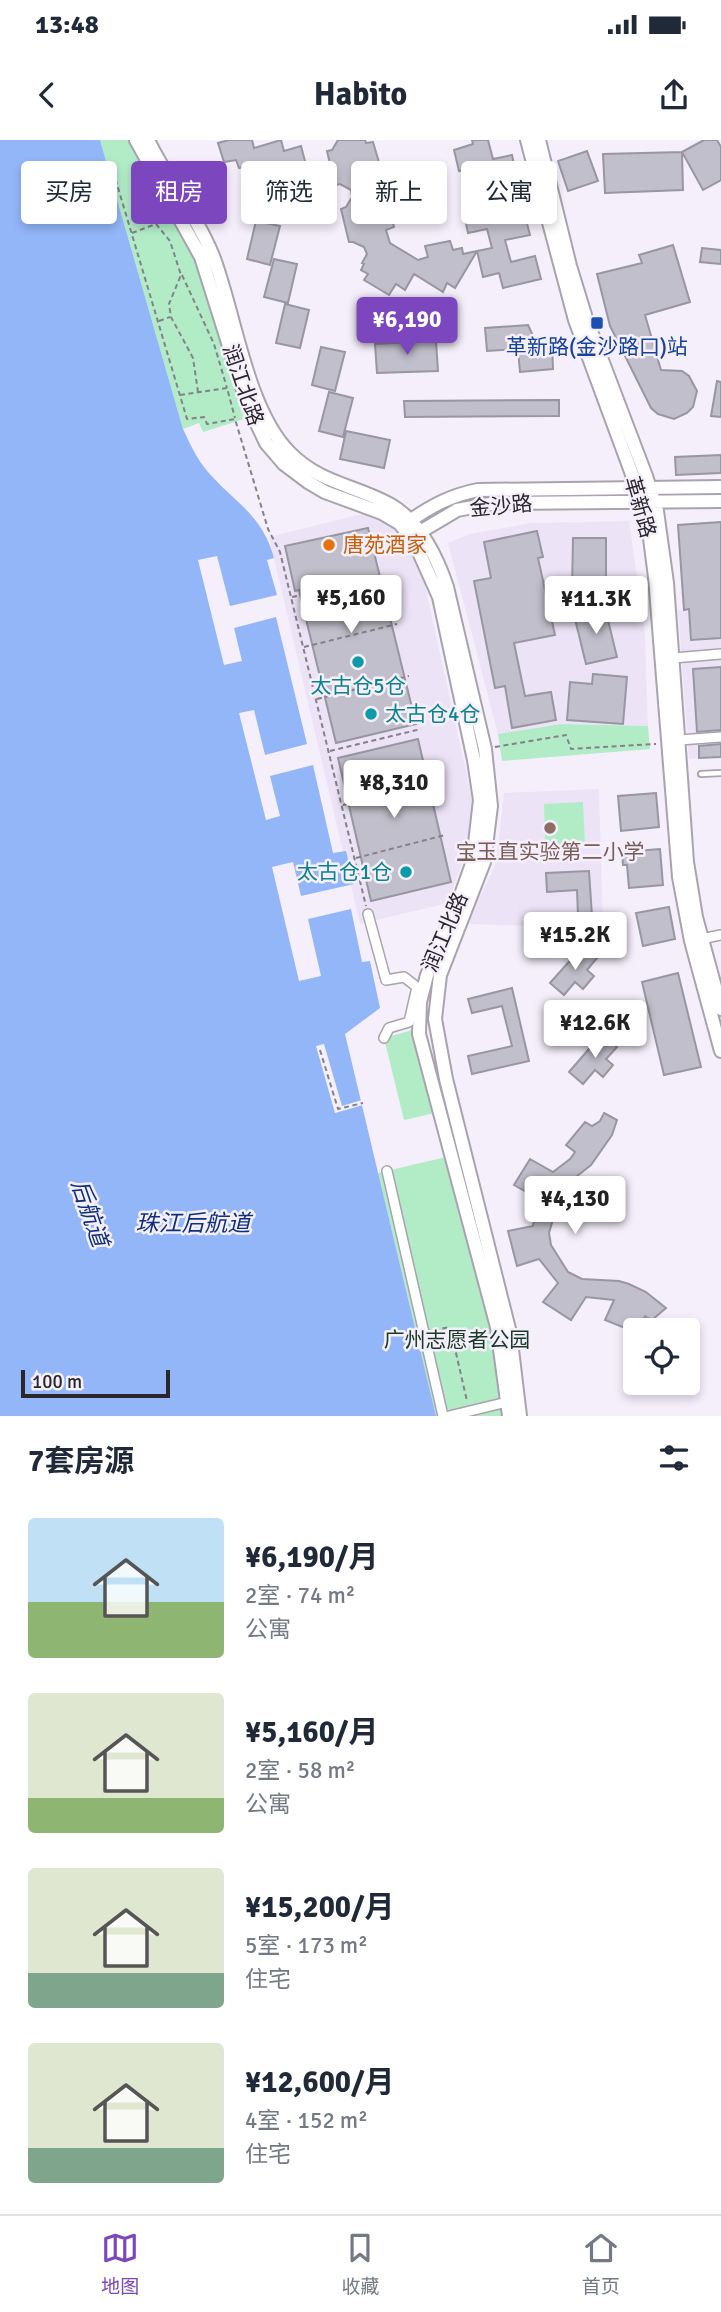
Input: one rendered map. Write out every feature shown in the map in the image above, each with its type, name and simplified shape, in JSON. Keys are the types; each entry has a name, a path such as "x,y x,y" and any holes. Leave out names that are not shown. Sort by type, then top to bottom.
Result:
{"street":[{"name":"润江北路","path":"136,140 201,257 247,403 266,443 284,464 325,492 383,513 413,528"},
{"name":"润江北路","path":"148,140 192,213 213,256 257,399 270,429 288,451 314,473 391,505 413,528 437,561 447,587 485,749 491,799 488,839 480,874 440,975 436,1019 446,1079 506,1313 520,1416"},
{"name":"革新路","path":"527,140 575,320 662,537 673,657 678,877 696,940 721,1051"},
{"name":"革新路","path":"539,140 570,265 644,488"},
{"name":"金沙路","path":"413,528 448,497 478,490 721,487"},
{"name":"革新路","path":"649,501 673,741"},
{"name":"金沙路","path":"413,528 473,506 496,503 721,501"},
{"name":"润江北路","path":"413,528 439,597 480,800 475,853 462,892 427,975 420,1002 419,1034 491,1302 502,1354 509,1416"},
{"path":"673,657 721,654"},
{"path":"673,741 721,737"},
{"path":"368,914 386,980 404,976 417,987 410,1022 389,1028 384,1038"},
{"path":"696,940 721,935"},
{"name":"革新路","path":"696,940 721,1009"},
{"path":"387,1171 443,1416"},
{"path":"449,1416 507,1402"}],"lane":[{"path":"701,774 721,773"}],"path":[{"path":"117,184 187,419 204,417 207,424 235,419"},
{"path":"132,233 156,224 170,241 181,275 214,344 268,529 280,552 368,914"},
{"path":"181,275 169,304 171,317 193,358 198,392"},
{"path":"158,321 171,317"},
{"path":"180,395 226,388"},
{"path":"291,597 387,576"},
{"path":"303,647 397,624"},
{"path":"316,699 409,676"},
{"path":"328,751 421,729"},
{"path":"485,749 566,735 571,749 673,741"},
{"path":"342,805 433,783"},
{"path":"355,858 445,835"},
{"path":"320,1050 338,1109 363,1103"},
{"path":"424,1332 450,1327 469,1411"}],"shaded area":[{"path":"366,513 389,525 404,540 422,571 473,803 470,840 448,903 360,924 269,537"},
{"path":"629,521 645,635 648,726 561,724 498,734 448,543 470,534 531,523"},
{"path":"721,607 721,757 689,759 678,610"},
{"name":"宝玉直实验第二小学","path":"599,789 603,928 467,924 496,863 504,793"}],"green space":[{"path":"100,140 131,140 143,161 131,161 131,224 177,224 194,255 244,419 203,432 199,423 183,429 117,199 117,161 106,161"},
{"path":"561,724 648,726 650,749 502,761 498,734"},
{"path":"583,802 585,846 545,847 544,804"},
{"path":"416,1029 435,1113 404,1120 384,1038"},
{"name":"广州志愿者公园","path":"446,1157 495,1335 504,1416 436,1416 378,1173"}],"water":[{"name":"珠江后航道","path":"0,140 100,140 106,161 21,161 21,224 117,224 117,199 183,429 204,467 247,510 269,543 274,558 267,560 277,595 230,606 217,556 198,560 224,665 242,661 234,628 276,617 307,744 265,755 254,710 239,713 266,820 280,816 270,776 313,765 333,853 346,851 354,884 301,896 293,862 272,867 299,981 321,976 308,919 351,909 362,962 370,961 380,1008 345,1034 436,1416 0,1416"}],"pier":[{"path":"324,1044 342,1106 362,1100 363,1105 335,1113 316,1046"}],"building":[{"path":"252,140 254,148 281,140 284,151 301,146 305,161 241,161 239,168 236,160 224,161 218,143"},
{"path":"338,140 365,140 366,143 373,142 379,161 351,161 351,190 337,185 337,161 329,161 327,151 332,150"},
{"path":"472,140 488,140 493,159 512,155 513,161 461,161 459,171 454,150 473,144"},
{"path":"704,140 717,140 721,147 721,180 703,190 682,152"},
{"path":"587,151 598,181 568,191 558,161"},
{"path":"682,152 683,190 605,193 603,154"},
{"path":"351,199 351,224 393,224 394,227 386,230 390,243 418,260 428,257 425,246 450,241 453,250 462,248 463,254 477,251 455,288 447,283 443,292 414,274 405,290 396,284 389,295 364,280 368,274 361,270 367,254 364,247 349,242 341,209 346,207"},
{"path":"255,224 280,226 270,265 247,259"},
{"path":"466,224 527,224 530,235 505,240 511,262 535,256 541,279 503,288 499,273 483,277 477,251 492,248 487,229 468,233"},
{"path":"673,245 690,302 645,315 661,370 682,371 689,376 697,391 693,407 674,419 658,414 651,408 610,326 597,274 642,263 639,255"},
{"path":"702,248 721,250 721,264 700,262"},
{"path":"274,259 297,264 288,303 264,297"},
{"path":"285,304 309,310 300,348 276,343"},
{"path":"528,325 536,342 552,341 553,369 520,372 518,349 487,351 485,328"},
{"path":"436,341 438,371 377,373 375,344"},
{"path":"321,347 345,352 335,391 312,385"},
{"path":"717,381 721,382 721,417 711,416"},
{"path":"329,392 353,398 343,437 319,431"},
{"path":"559,400 559,416 405,417 404,401"},
{"path":"346,431 390,440 384,468 340,459"},
{"path":"721,455 721,473 676,475 675,457"},
{"path":"721,522 721,638 691,640 689,609 684,610 678,525"},
{"path":"368,528 416,724 336,743 299,590 295,591 285,546"},
{"path":"537,531 543,557 538,558 555,635 514,643 525,696 551,692 556,720 512,728 505,686 495,688 474,581 491,578 484,542"},
{"path":"573,538 606,538 606,591 572,591"},
{"path":"605,608 617,657 586,664 574,615"},
{"path":"721,667 721,730 697,732 693,669"},
{"path":"593,674 627,677 623,724 567,720 570,682 592,684"},
{"path":"418,739 451,882 371,901 338,758"},
{"path":"721,744 721,757 699,758 699,746"},
{"path":"656,793 659,827 621,831 618,796"},
{"path":"660,849 663,885 629,888 627,865 623,865 622,852"},
{"path":"589,871 592,916 578,917 577,890 547,892 546,873"},
{"path":"669,907 675,939 643,946 636,913"},
{"path":"583,946 597,958 587,970 594,976 583,989 575,982 564,995 550,983"},
{"path":"678,973 701,1067 664,1075 642,982"},
{"path":"512,988 529,1061 472,1074 468,1056 512,1046 502,1006 472,1013 468,999"},
{"path":"602,1034 617,1047 606,1059 613,1065 603,1077 595,1070 583,1084 569,1072"},
{"path":"604,1113 617,1120 612,1135 591,1165 562,1188 549,1233 551,1245 568,1272 582,1279 629,1284 646,1292 666,1308 654,1318 623,1318 623,1327 605,1320 614,1300 586,1297 571,1320 543,1302 558,1283 539,1259 517,1266 508,1231 533,1226 537,1198 514,1185 530,1159 553,1172 575,1152 566,1145 585,1122 592,1126 600,1121"}],"place":[{"name":"革新路(金沙路口)站","path":"597,323"},
{"name":"唐苑酒家","path":"329,545"},
{"name":"太古仓5仓","path":"358,662"},
{"name":"太古仓4仓","path":"371,714"},
{"name":"宝玉直实验第二小学","path":"550,828"},
{"name":"太古仓1仓","path":"406,872"}],"water label":[{"name":"后航道","path":"90,1213"}]}
